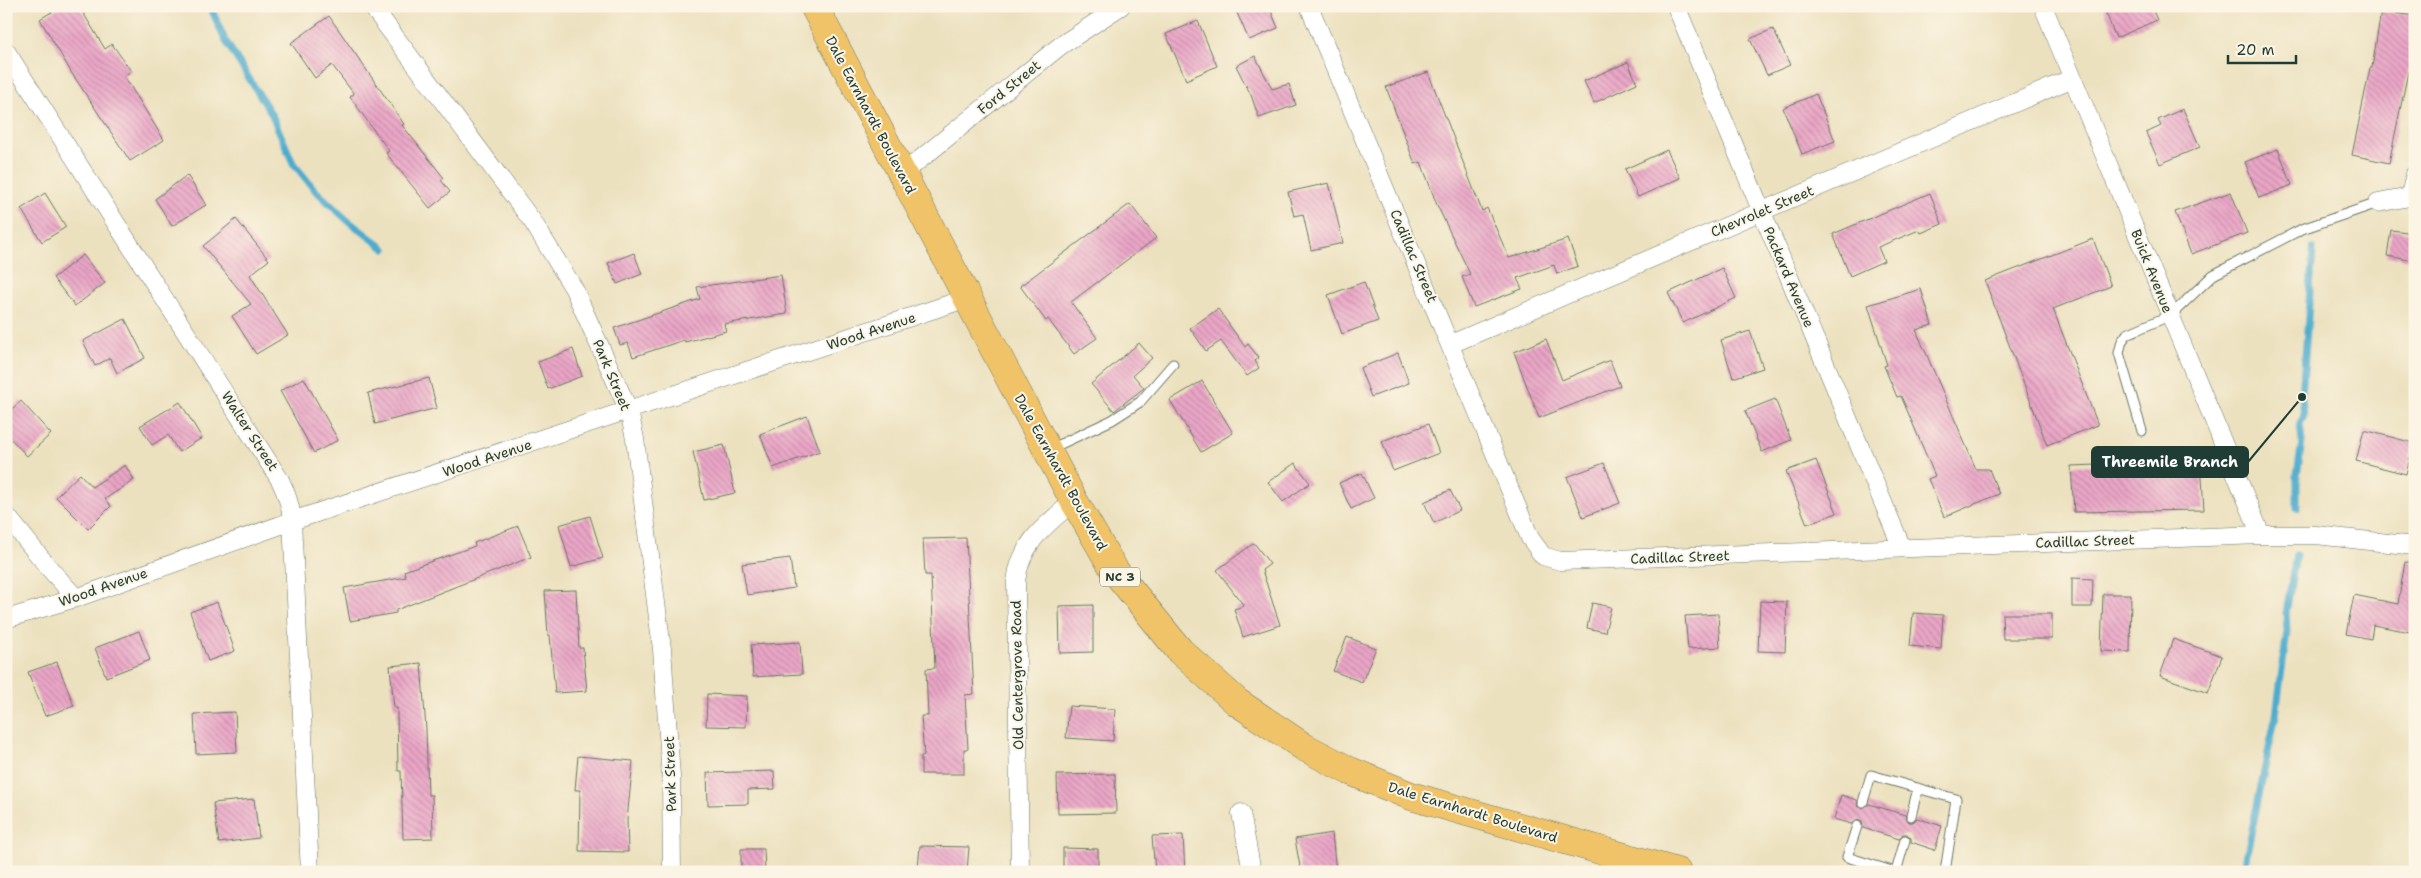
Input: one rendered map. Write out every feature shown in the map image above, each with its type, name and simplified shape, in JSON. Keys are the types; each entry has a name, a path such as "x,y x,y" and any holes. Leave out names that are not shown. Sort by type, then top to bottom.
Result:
{"main road":[{"name":"Dale Earnhardt Boulevard","path":"814,6 1074,501 1115,571 1180,651 1237,702 1304,747 1350,771 1411,796 1677,872"}],"street":[{"name":"Park Street","path":"372,6 533,222 574,289 629,412 635,439 662,648 671,777 672,872"},
{"name":"Ford Street","path":"902,174 1060,46 1120,6"},
{"name":"Cadillac Street","path":"1309,6 1530,538 1543,556 1560,561 2261,535 2316,535 2415,546"},
{"name":"Packard Avenue","path":"1676,6 1902,548"},
{"name":"Buick Avenue","path":"2043,6 2261,535"},
{"name":"Walter Street","path":"6,51 280,480 290,505 310,872"},
{"name":"Chevrolet Street","path":"1450,344 2073,78"},
{"path":"2378,203 2412,196 2415,174"},
{"name":"Wood Avenue","path":"6,619 76,598 292,521 629,412 968,298"},
{"name":"Old Centergrove Road","path":"1020,872 1016,581 1018,564 1035,535 1074,501"},
{"path":"6,515 76,598"},
{"path":"1241,812 1252,872"}],"lane":[{"path":"2142,431 2119,353 2122,341 2127,334 2171,315 2213,275 2302,229 2378,203"},
{"path":"1047,450 1112,420 1140,402 1173,364"},
{"path":"1863,802 1871,775 1956,799 1945,872"},
{"path":"1911,816 1918,788"},
{"path":"1857,826 1847,857 1896,872 1904,840"}],"building":[{"path":"62,6 79,6 105,49 112,44 131,71 124,76 164,140 130,161 71,72 40,19"},
{"path":"1234,6 1269,6 1278,28 1249,40"},
{"path":"2103,6 2151,6 2157,20 2116,38"},
{"path":"2381,11 2415,16 2415,48 2413,48 2389,163 2352,155 2370,68 2372,68"},
{"path":"329,16 404,124 402,125 444,178 441,180 450,192 430,208 386,153 389,151 350,97 354,94 332,65 315,78 291,43"},
{"path":"1198,21 1217,66 1186,80 1166,34"},
{"path":"1773,29 1790,65 1767,75 1750,39"},
{"path":"1255,56 1272,89 1289,84 1296,105 1259,118 1251,95 1236,66"},
{"path":"1628,62 1637,83 1594,103 1584,81"},
{"path":"1428,72 1482,211 1487,208 1509,258 1568,239 1578,266 1557,274 1554,265 1517,278 1522,289 1474,307 1462,277 1470,274 1437,205 1421,162 1415,164 1386,87"},
{"path":"1816,94 1835,141 1802,154 1783,108"},
{"path":"2183,109 2200,147 2160,164 2146,133 2161,126 2158,120"},
{"path":"2278,149 2292,185 2259,198 2245,162"},
{"path":"1667,150 1680,178 1638,197 1625,169"},
{"path":"187,175 206,205 172,226 155,199"},
{"path":"1329,183 1343,243 1311,250 1303,214 1294,216 1288,192"},
{"path":"2231,192 2247,233 2191,254 2175,212"},
{"path":"45,193 66,227 42,242 21,209"},
{"path":"1930,193 1942,224 1921,233 1919,230 1878,247 1884,261 1850,276 1833,234"},
{"path":"1130,204 1156,238 1071,302 1097,338 1074,354 1020,286"},
{"path":"236,219 269,260 250,275 288,335 256,354 232,316 251,304 203,246"},
{"path":"2391,230 2415,233 2415,261 2387,256"},
{"path":"2093,239 2111,286 2053,309 2098,425 2047,445 1985,281"},
{"path":"634,253 642,274 617,284 608,263"},
{"path":"83,255 105,283 75,306 53,278"},
{"path":"1722,268 1736,298 1683,323 1668,293"},
{"path":"781,275 787,314 724,324 726,331 685,342 684,340 633,357 628,343 620,345 614,328 700,299 697,287"},
{"path":"1364,282 1378,321 1342,334 1328,295"},
{"path":"1921,289 1932,325 1916,330 1976,469 1989,469 1999,494 1944,517 1928,479 1935,476 1901,396 1897,397 1884,366 1887,365 1868,305"},
{"path":"1218,309 1245,347 1248,344 1259,358 1255,361 1259,368 1247,376 1221,341 1206,351 1190,328"},
{"path":"125,319 145,358 117,373 110,358 95,366 83,341"},
{"path":"1750,331 1763,368 1733,378 1721,340"},
{"path":"1546,339 1562,380 1610,360 1620,386 1539,418 1514,352"},
{"path":"1139,343 1152,358 1133,375 1144,388 1114,411 1091,384"},
{"path":"573,349 582,376 548,389 538,362"},
{"path":"1398,353 1409,383 1371,397 1360,368"},
{"path":"304,378 338,440 314,453 280,391"},
{"path":"429,378 437,408 375,424 368,393"},
{"path":"1202,381 1233,433 1201,452 1170,400"},
{"path":"1775,399 1791,440 1762,452 1745,411"},
{"path":"21,401 51,434 27,456 6,434 6,414"},
{"path":"180,402 202,438 179,452 168,435 152,445 140,426"},
{"path":"807,416 820,451 773,468 760,434"},
{"path":"1428,424 1439,453 1393,471 1382,441"},
{"path":"2364,430 2414,443 2406,474 2356,461"},
{"path":"724,445 735,493 704,500 693,452"},
{"path":"1816,460 1837,513 1807,524 1786,471"},
{"path":"2201,461 2204,510 2074,512 2071,466"},
{"path":"1295,463 1310,483 1283,502 1268,482"},
{"path":"1604,463 1620,503 1583,517 1567,477"},
{"path":"125,465 134,480 105,499 111,506 88,529 56,497 80,474 92,487"},
{"path":"1362,473 1374,498 1351,509 1339,483"},
{"path":"1450,490 1460,510 1434,523 1424,502"},
{"path":"590,516 603,558 571,567 559,525"},
{"path":"518,526 531,557 396,610 396,613 350,621 344,588 406,577 404,571 475,546 474,543"},
{"path":"966,538 974,694 965,695 968,749 964,749 964,774 921,774 921,756 924,756 921,716 928,716 926,669 935,668 931,575 925,575 923,539"},
{"path":"1254,543 1270,564 1262,570 1280,625 1243,637 1234,609 1244,606 1217,570"},
{"path":"790,558 794,588 747,595 742,564"},
{"path":"2405,562 2415,563 2415,633 2373,625 2371,639 2346,634 2354,595 2398,604"},
{"path":"2072,578 2093,579 2092,607 2072,607"},
{"path":"576,590 579,648 583,648 587,691 555,693 545,591"},
{"path":"2103,594 2131,594 2130,652 2101,651"},
{"path":"1760,601 1787,602 1785,652 1758,651"},
{"path":"217,602 235,651 208,661 190,612"},
{"path":"1592,603 1611,607 1605,632 1587,628"},
{"path":"1093,605 1093,652 1060,653 1059,606"},
{"path":"1913,613 1943,615 1941,649 1910,646"},
{"path":"1718,614 1720,647 1688,649 1685,616"},
{"path":"2002,614 2052,614 2052,639 2003,639"},
{"path":"139,631 150,660 106,677 95,648"},
{"path":"1347,637 1376,648 1362,682 1333,671"},
{"path":"2173,639 2222,656 2208,693 2160,676"},
{"path":"800,642 802,674 753,677 751,645"},
{"path":"57,662 74,706 45,716 28,672"},
{"path":"421,663 428,795 432,795 433,838 403,839 401,771 398,771 397,708 394,708 390,666"},
{"path":"707,694 747,696 746,727 706,726"},
{"path":"1069,706 1115,709 1113,741 1066,738"},
{"path":"235,712 237,752 196,754 194,714"},
{"path":"578,756 633,761 627,820 628,852 579,851 580,790 575,790"},
{"path":"774,771 775,789 748,790 748,804 708,805 707,773"},
{"path":"1115,774 1116,813 1058,814 1057,775"},
{"path":"1841,795 1857,800 1858,806 1862,808 1869,804 1905,815 1909,822 1913,822 1917,818 1942,826 1935,850 1911,842 1911,838 1907,834 1903,834 1899,839 1863,828 1862,822 1858,820 1851,824 1834,819"},
{"path":"254,799 259,838 219,843 213,803"},
{"path":"1332,833 1336,872 1301,872 1295,839"},
{"path":"1183,835 1185,872 1155,872 1152,836"},
{"path":"920,846 969,847 967,871 918,867"},
{"path":"1063,848 1098,849 1098,872 1063,872"},
{"path":"741,849 764,849 765,872 741,872"}],"waterway":[{"path":"210,6 225,40 272,115 293,163 315,190 347,220 385,249"},
{"path":"2297,508 2297,475 2302,442 2300,423 2304,416 2302,397 2313,249"},
{"path":"2243,872 2276,715 2287,631 2286,613 2296,555"}],"place":[{"name":"Threemile Branch","path":"2302,397"}]}
